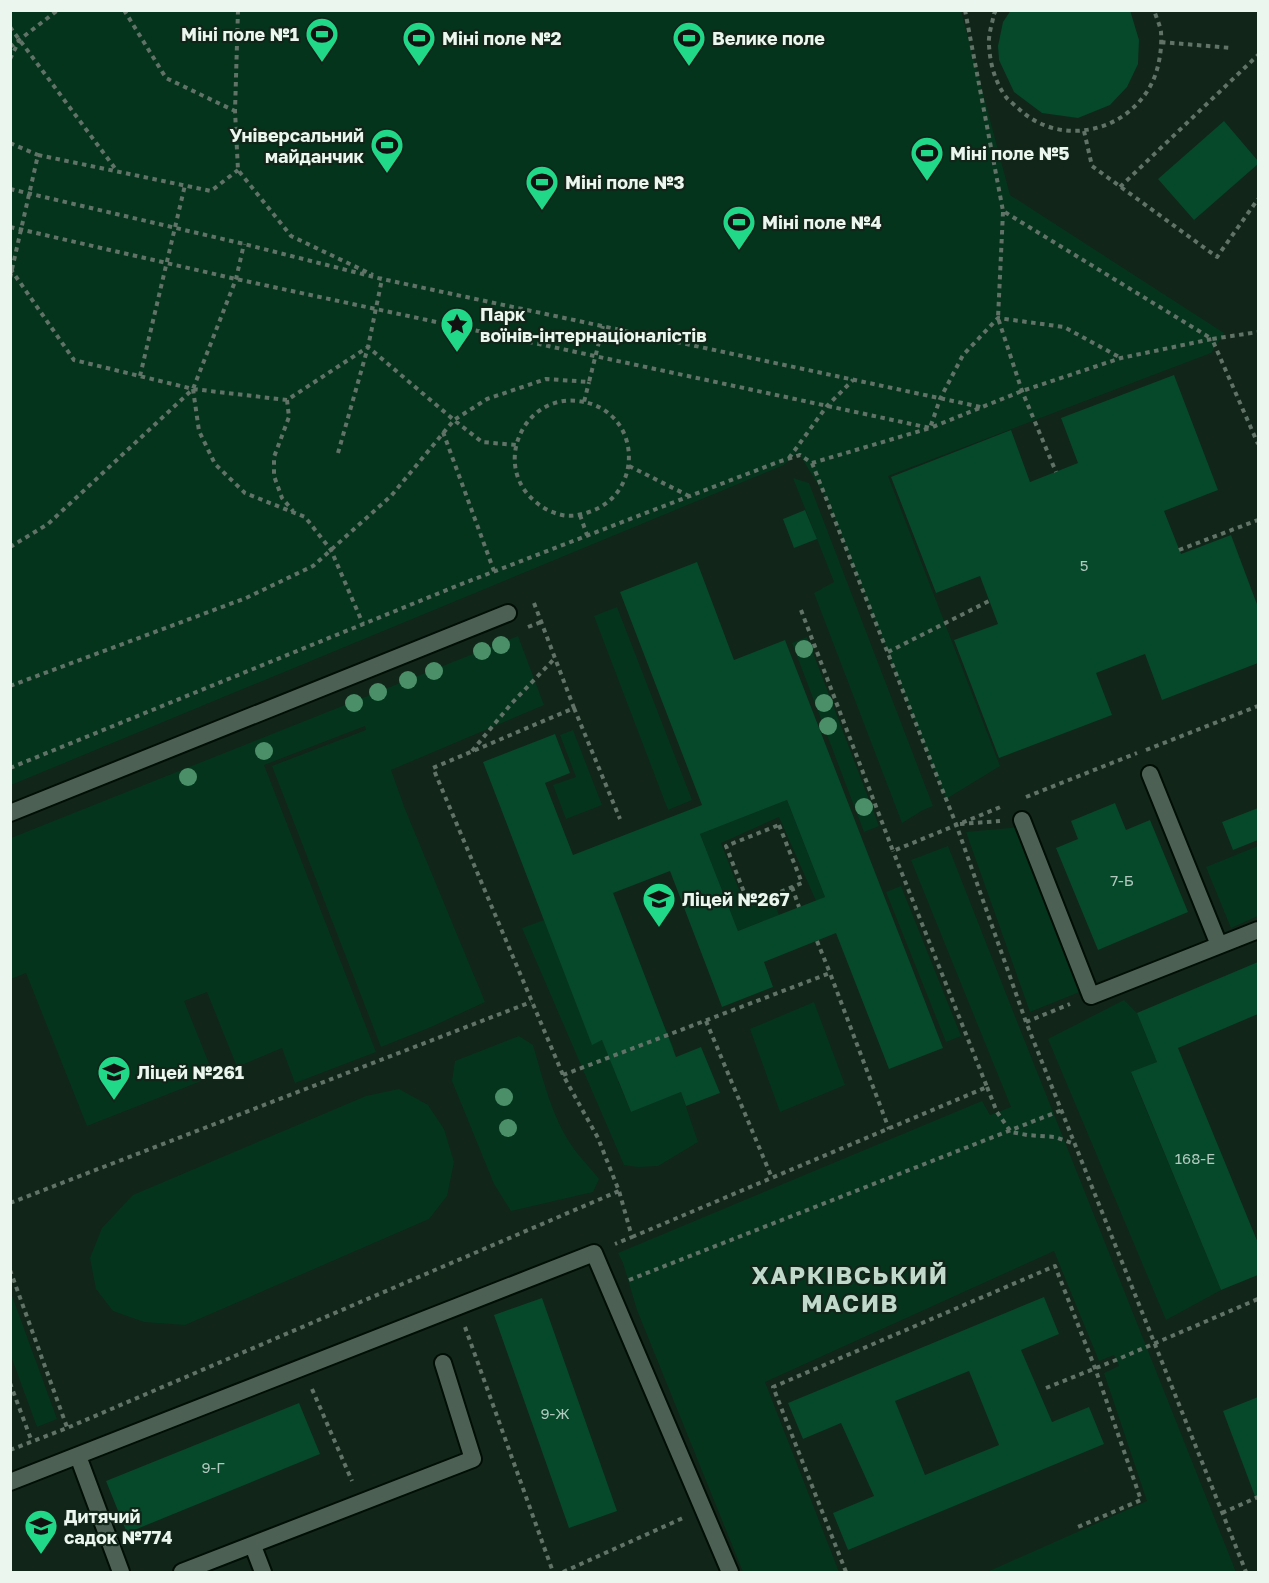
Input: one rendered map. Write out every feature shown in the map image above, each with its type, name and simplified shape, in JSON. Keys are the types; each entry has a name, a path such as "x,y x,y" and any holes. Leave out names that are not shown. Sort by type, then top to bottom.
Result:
{"lane":[{"path":"10,813 508,613"},
{"path":"1150,774 1219,945"},
{"path":"1022,820 1091,996 1258,930"},
{"path":"10,1482 594,1253 730,1572"},
{"path":"182,1572 473,1459 443,1363"},
{"path":"78,1456 121,1572"},
{"path":"253,1546 263,1572"}],"path":[{"path":"10,47 58,10"},
{"path":"124,10 166,78 235,111"},
{"path":"238,10 235,111 238,170 291,236 382,279"},
{"path":"965,10 1003,211 998,318 1022,391 1056,472"},
{"path":"996,10 988,43 993,72 1006,98 1028,117 1055,129 1084,131 1111,123 1134,108 1151,86 1160,59 1161,42 1161,31 1154,10"},
{"path":"10,27 117,171"},
{"path":"10,59 20,40"},
{"path":"1161,42 1231,48"},
{"path":"1120,187 1258,56"},
{"path":"1084,131 1092,166 1217,257 1258,199"},
{"path":"10,143 38,155 211,190 238,170"},
{"path":"10,278 38,155"},
{"path":"140,376 185,185"},
{"path":"10,189 382,279 982,407"},
{"path":"1003,211 1212,339 1258,444"},
{"path":"10,227 236,279 930,428"},
{"path":"10,548 48,525 193,389 236,279 244,244"},
{"path":"11,272 74,360 193,389 287,400 368,347"},
{"path":"338,453 368,347 382,279"},
{"path":"998,318 1064,327 1121,358"},
{"path":"930,428 940,399 963,355 998,318"},
{"path":"584,402 603,326"},
{"path":"812,463 930,428 1022,391 1121,358 1258,332"},
{"path":"368,347 482,442 516,444"},
{"path":"10,686 246,598 313,566 391,496 454,420 488,399 546,379 589,382"},
{"path":"788,459 827,406 853,380"},
{"path":"193,389 199,431 215,464 246,493 305,517 331,550 363,624"},
{"path":"287,400 289,417 274,458 274,477 282,498 294,513"},
{"path":"573,400 593,404 610,414 622,429 629,447 629,466 624,484 613,499 598,509 580,515 561,515 544,508 530,497 520,482 514,464 516,444 524,427 537,412 554,403 573,400"},
{"path":"443,432 494,571"},
{"path":"10,768 494,571 800,455 812,463 888,652 956,824 1026,1022 1246,1572"},
{"path":"629,466 689,496"},
{"path":"580,515 587,535"},
{"path":"1179,550 1258,520"},
{"path":"888,652 989,601"},
{"path":"534,603 620,819"},
{"path":"801,610 893,851 997,1112 1011,1131 1027,1135 1055,1137 1075,1144"},
{"path":"472,752 511,704 555,658"},
{"path":"1021,799 1258,705"},
{"path":"574,708 433,768 562,1075 598,1138 619,1191 632,1238"},
{"path":"893,851 1010,803"},
{"path":"956,824 1022,820"},
{"path":"779,825 802,883 792,887 749,905 726,846 779,825"},
{"path":"792,887 799,907"},
{"path":"817,941 889,1128"},
{"path":"562,1075 831,973"},
{"path":"1026,1022 1091,996"},
{"path":"10,1203 531,1002"},
{"path":"706,1021 772,1178"},
{"path":"594,1253 987,1087"},
{"path":"609,1288 1062,1110"},
{"path":"10,1450 68,1428 619,1191"},
{"path":"846,1572 772,1387 1055,1266 1095,1368 1141,1500 1078,1527"},
{"path":"10,1270 78,1456"},
{"path":"1046,1388 1258,1299"},
{"path":"464,1323 553,1572"},
{"path":"10,1383 32,1442"},
{"path":"311,1385 362,1503"},
{"path":"1222,1513 1258,1497"},
{"path":"563,1572 703,1509"}],"green space":[{"name":"Парк воїнів-інтернаціоналістів","path":"11,10 961,11 1010,195 1224,333 1211,353 888,476 1000,766 946,799 827,499 798,452 784,465 11,785"},
{"path":"793,478 809,483 933,806 902,823 814,593 834,582"},
{"path":"617,607 692,800 668,810 594,616"},
{"name":"Ліцей №261","path":"518,636 544,705 391,770 485,1002 381,1047 272,766 366,730 365,726 264,765 376,1052 295,1083 282,1048 237,1067 207,992 184,1001 214,1076 87,1126 26,973 11,979 11,838"},
{"path":"807,637 879,826 864,832 792,643"},
{"path":"573,730 602,805 566,819 553,785 576,777 560,735"},
{"path":"787,800 825,897 816,901 779,817 721,843 746,908 773,899 779,915 738,931 700,834"},
{"path":"1020,827 1082,991 1030,1012 966,832"},
{"path":"948,846 1236,1572 987,1572 1147,1501 1104,1373 1119,1366 1114,1355 1099,1361 1054,1251 765,1382 839,1572 743,1572 637,1310 618,1253 982,1101 990,1115 1011,1107 911,860"},
{"path":"1258,846 1258,916 1231,928 1206,867"},
{"path":"901,886 961,1036 946,1042 886,892"},
{"path":"544,920 592,1044 661,1018 674,1049 618,1081 631,1112 681,1092 698,1142 658,1166 624,1165 522,928"},
{"path":"1124,1000 1137,1013 1157,1062 1131,1073 1221,1290 1166,1320 1048,1039"},
{"path":"814,1002 845,1085 780,1112 750,1029"},
{"path":"519,1036 533,1045 549,1097 565,1135 599,1179 593,1192 511,1211 494,1184 452,1081 455,1061"},
{"path":"399,1089 428,1105 444,1129 454,1162 447,1196 429,1219 185,1325 144,1322 113,1311 96,1289 90,1258 102,1228 133,1195 366,1096"},
{"path":"11,1293 57,1419 37,1427 11,1356"}],"building":[{"path":"1011,10 1130,10 1139,40 1138,64 1127,87 1110,105 1078,118 1042,113 1014,92 999,60 998,46 1003,22"},
{"path":"1224,121 1258,161 1258,164 1194,220 1158,179"},
{"path":"1174,375 1218,490 1164,511 1181,554 1231,535 1258,607 1258,663 1162,700 1145,654 1096,673 1112,715 999,758 954,640 998,624 980,576 936,593 891,477 1011,430 1030,482 1078,463 1061,418"},
{"path":"805,510 817,539 794,548 783,519"},
{"path":"697,562 734,660 785,640 943,1048 889,1069 836,933 764,962 773,987 722,1007 670,871 613,893 676,1057 701,1047 720,1093 686,1106 681,1092 631,1112 602,1040 592,1045 483,762 555,734 570,773 545,783 573,855 702,805 620,592","holes":["787,800 825,897 738,931 700,834"]},
{"path":"1115,803 1126,830 1150,820 1188,912 1098,950 1056,848 1078,839 1071,821"},
{"path":"1258,808 1258,840 1233,850 1222,822"},
{"path":"1258,962 1258,1014 1178,1048 1258,1243 1258,1275 1221,1290 1131,1072 1157,1062 1137,1013"},
{"path":"1044,1297 1059,1334 1021,1350 1052,1422 1089,1407 1104,1444 848,1550 833,1513 874,1496 841,1423 803,1439 788,1403","holes":["969,1371 999,1445 925,1475 895,1401"]},
{"path":"542,1298 617,1511 569,1528 494,1315"},
{"path":"1258,1397 1258,1499 1256,1499 1223,1411"},
{"path":"299,1403 320,1454 127,1533 106,1481"}],"place":[{"name":"Міні поле №1","path":"322,63"},
{"name":"Міні поле №2","path":"419,67"},
{"name":"Велике поле","path":"689,67"},
{"name":"Універсальний майданчик","path":"387,174"},
{"name":"Міні поле №5","path":"927,182"},
{"name":"Міні поле №3","path":"542,211"},
{"name":"Міні поле №4","path":"739,251"},
{"name":"Парк воїнів-інтернаціоналістів","path":"457,353"},
{"name":"Ліцей №267","path":"659,928"},
{"name":"Ліцей №261","path":"114,1101"},
{"name":"Дитячий садок №774","path":"41,1555"}],"district":[{"name":"ХАРКІВСЬКИЙ МАСИВ","path":"850,1288"}]}
